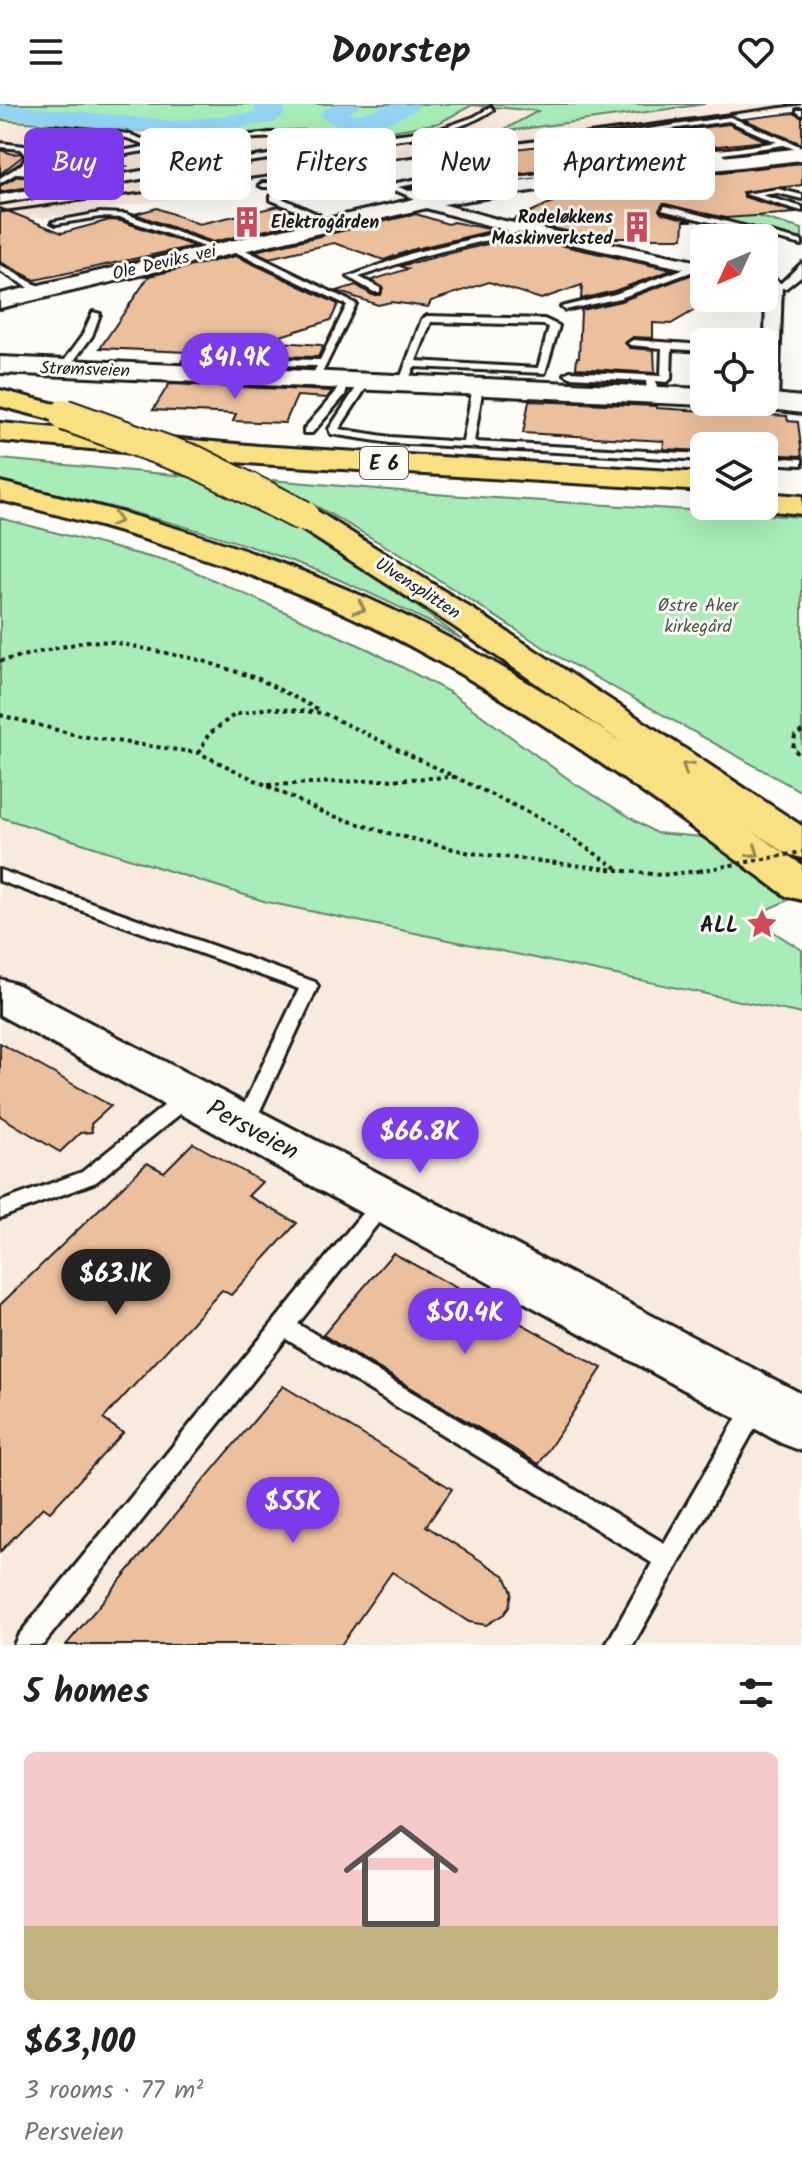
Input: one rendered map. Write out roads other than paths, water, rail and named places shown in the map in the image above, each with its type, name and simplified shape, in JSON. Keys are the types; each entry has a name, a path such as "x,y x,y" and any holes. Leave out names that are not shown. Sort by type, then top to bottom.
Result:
{"highway":[{"name":"Ulvensplitten","path":"0,398 65,415 196,462 303,516 465,619 802,845"},
{"name":"E 6","path":"0,432 231,453 690,481"},
{"name":"E 6","path":"0,450 309,475 690,497"},
{"name":"E 6","path":"309,475 482,495 690,504"},
{"path":"778,498 802,488"},
{"name":"Ulvensplitten","path":"0,491 138,527 249,562 356,606 417,636 509,687 575,729 802,886"}],"street":[{"name":"Ole Deviks vei","path":"715,159 796,149"},
{"path":"0,199 24,195"},
{"name":"Ole Deviks vei","path":"0,301 414,200"},
{"path":"421,200 522,229 690,265"},
{"path":"778,284 802,290"},
{"name":"Strømsveien","path":"0,365 64,368 109,375 318,371 353,380 407,373 478,386 531,379 652,386 690,394"},
{"path":"778,402 802,405"},
{"name":"Persveien","path":"0,995 780,1412"}],"lane":[{"path":"396,137 455,126 480,117 491,109"},
{"path":"663,128 730,119 796,149"},
{"path":"0,145 18,146 31,153 30,158 16,171 0,181"},
{"path":"715,154 723,158"},
{"path":"715,156 723,158"},
{"path":"16,171 24,172"},
{"path":"263,185 267,185"},
{"path":"802,197 778,191 749,194 802,209"},
{"path":"279,200 315,215"},
{"path":"665,208 802,243"},
{"path":"56,222 113,214 224,247 352,304 351,312 318,371 191,360"},
{"path":"169,232 177,222"},
{"path":"377,290 352,277 429,252 522,229"},
{"path":"778,282 798,274 802,266"},
{"path":"0,268 41,291"},
{"path":"565,307 617,296 690,271"},
{"path":"64,368 87,336 96,314"},
{"path":"427,319 552,323 554,326 544,369 531,379 407,373 427,319"},
{"path":"633,343 690,347"},
{"path":"570,374 652,386 666,379 667,346"},
{"path":"308,431 353,380 361,388 335,432 390,440 690,456"},
{"path":"468,445 478,386"},
{"path":"778,461 802,462"},
{"path":"0,875 309,986 244,1125"},
{"path":"0,1210 89,1177 189,1096"},
{"path":"27,1645 385,1199"},
{"path":"283,1326 668,1559"},
{"path":"619,1645 668,1559 780,1412"}],"waterway":[{"path":"0,110 175,128 266,118 274,114 265,109 278,104"},
{"path":"352,104 330,114 351,121 371,120 410,104"}],"railway":[{"path":"0,212 800,104"}],"place":[{"name":"Elektrogården","path":"247,222"},
{"name":"Rodeløkkens Maskinverksted","path":"637,227"},
{"name":"ALL","path":"762,924"}],"park label":[{"name":"Østre Aker kirkegård","path":"698,615"}]}
